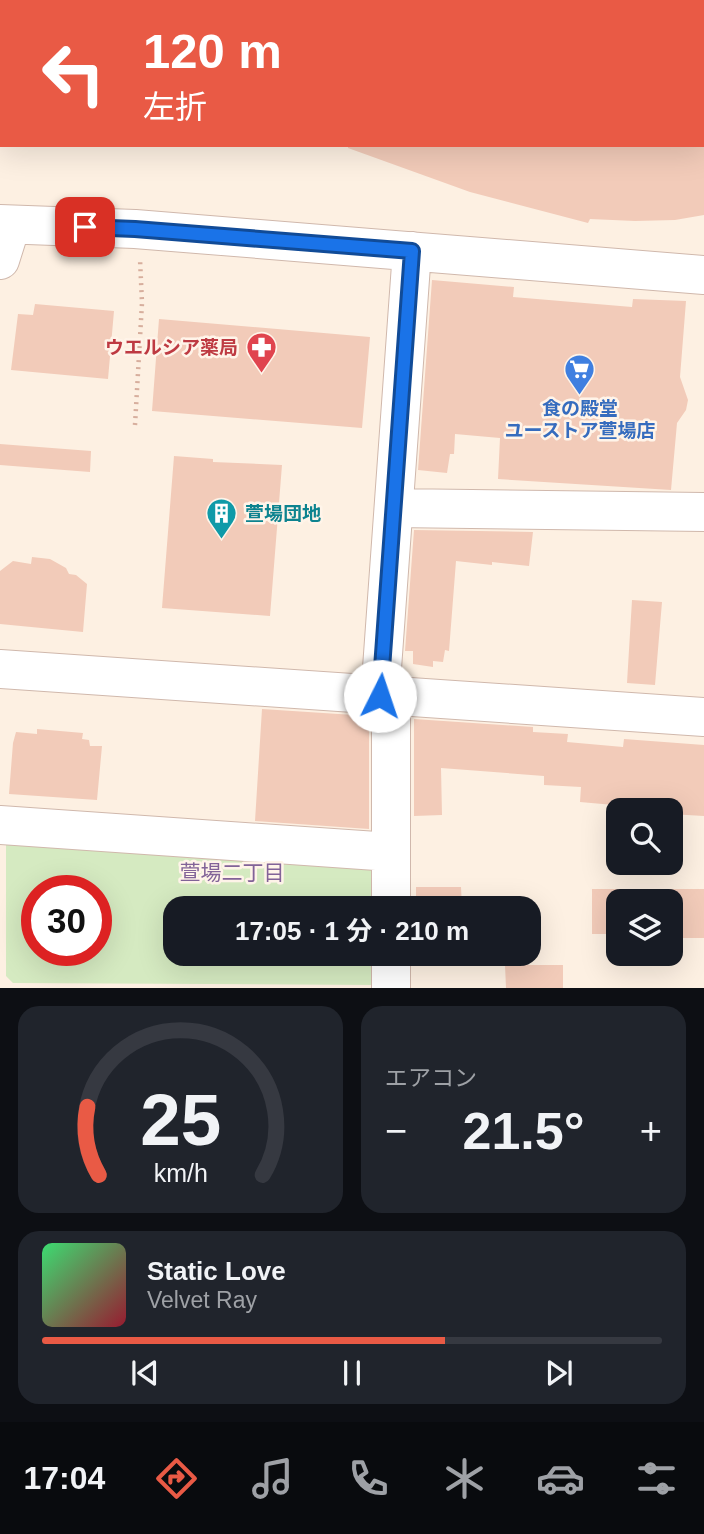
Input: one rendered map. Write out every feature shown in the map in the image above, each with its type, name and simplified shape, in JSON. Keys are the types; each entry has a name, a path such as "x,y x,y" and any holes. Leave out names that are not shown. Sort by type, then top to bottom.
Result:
{"street":[{"path":"4,236 135,229 704,275"},
{"path":"391,896 386,697 394,508 412,251"},
{"path":"394,508 704,512"},
{"path":"0,669 704,717"},
{"path":"0,825 391,852"},
{"path":"391,966 391,988"}],"path":[{"path":"135,425 142,303 139,252"}],"green space":[{"path":"6,841 380,870 380,896 163,896 163,966 378,966 376,985 13,983 6,976"}],"building":[{"path":"704,147 704,215 675,220 590,219 588,223 470,192 348,148"},
{"name":"食の殿堂 ユーストア萱場店","path":"432,280 514,287 513,297 632,307 633,299 686,301 680,377 688,400 686,410 677,423 671,490 498,479 500,438 455,434 454,454 450,454 447,473 418,470"},
{"path":"35,304 114,311 108,379 11,370 18,314 33,315"},
{"name":"ウエルシア薬局","path":"159,319 370,337 362,428 152,411"},
{"path":"0,444 91,451 90,472 0,465"},
{"name":"萱場団地","path":"174,456 213,459 213,462 282,465 270,616 162,608"},
{"path":"414,530 533,532 529,566 456,561 449,651 445,650 443,662 433,661 433,667 413,664 413,651 405,651"},
{"path":"32,557 50,559 87,584 83,632 0,624 0,571 13,561 31,564"},
{"path":"632,600 662,602 655,685 627,683"},
{"path":"262,709 369,716 369,829 255,821"},
{"path":"414,719 533,727 533,732 568,734 567,742 623,747 624,739 704,745 704,816 683,815 683,798 606,798 606,804 580,802 581,787 544,785 544,776 441,768 442,815 414,816"},
{"path":"37,729 83,733 82,739 89,740 90,746 102,746 97,800 9,794 16,732 37,734"},
{"path":"416,887 461,887 461,896 416,896"},
{"path":"592,889 606,889 606,934 592,934"},
{"path":"683,889 704,889 704,938 683,938"},
{"path":"563,965 563,988 506,988 505,966"}],"place":[{"name":"ウエルシア薬局","path":"261,374"},
{"name":"食の殿堂 ユーストア萱場店","path":"580,396"},
{"name":"萱場団地","path":"222,540"}],"district":[{"name":"萱場二丁目","path":"232,873"}],"route":[{"path":"85,227 412,251 380,696"}]}
